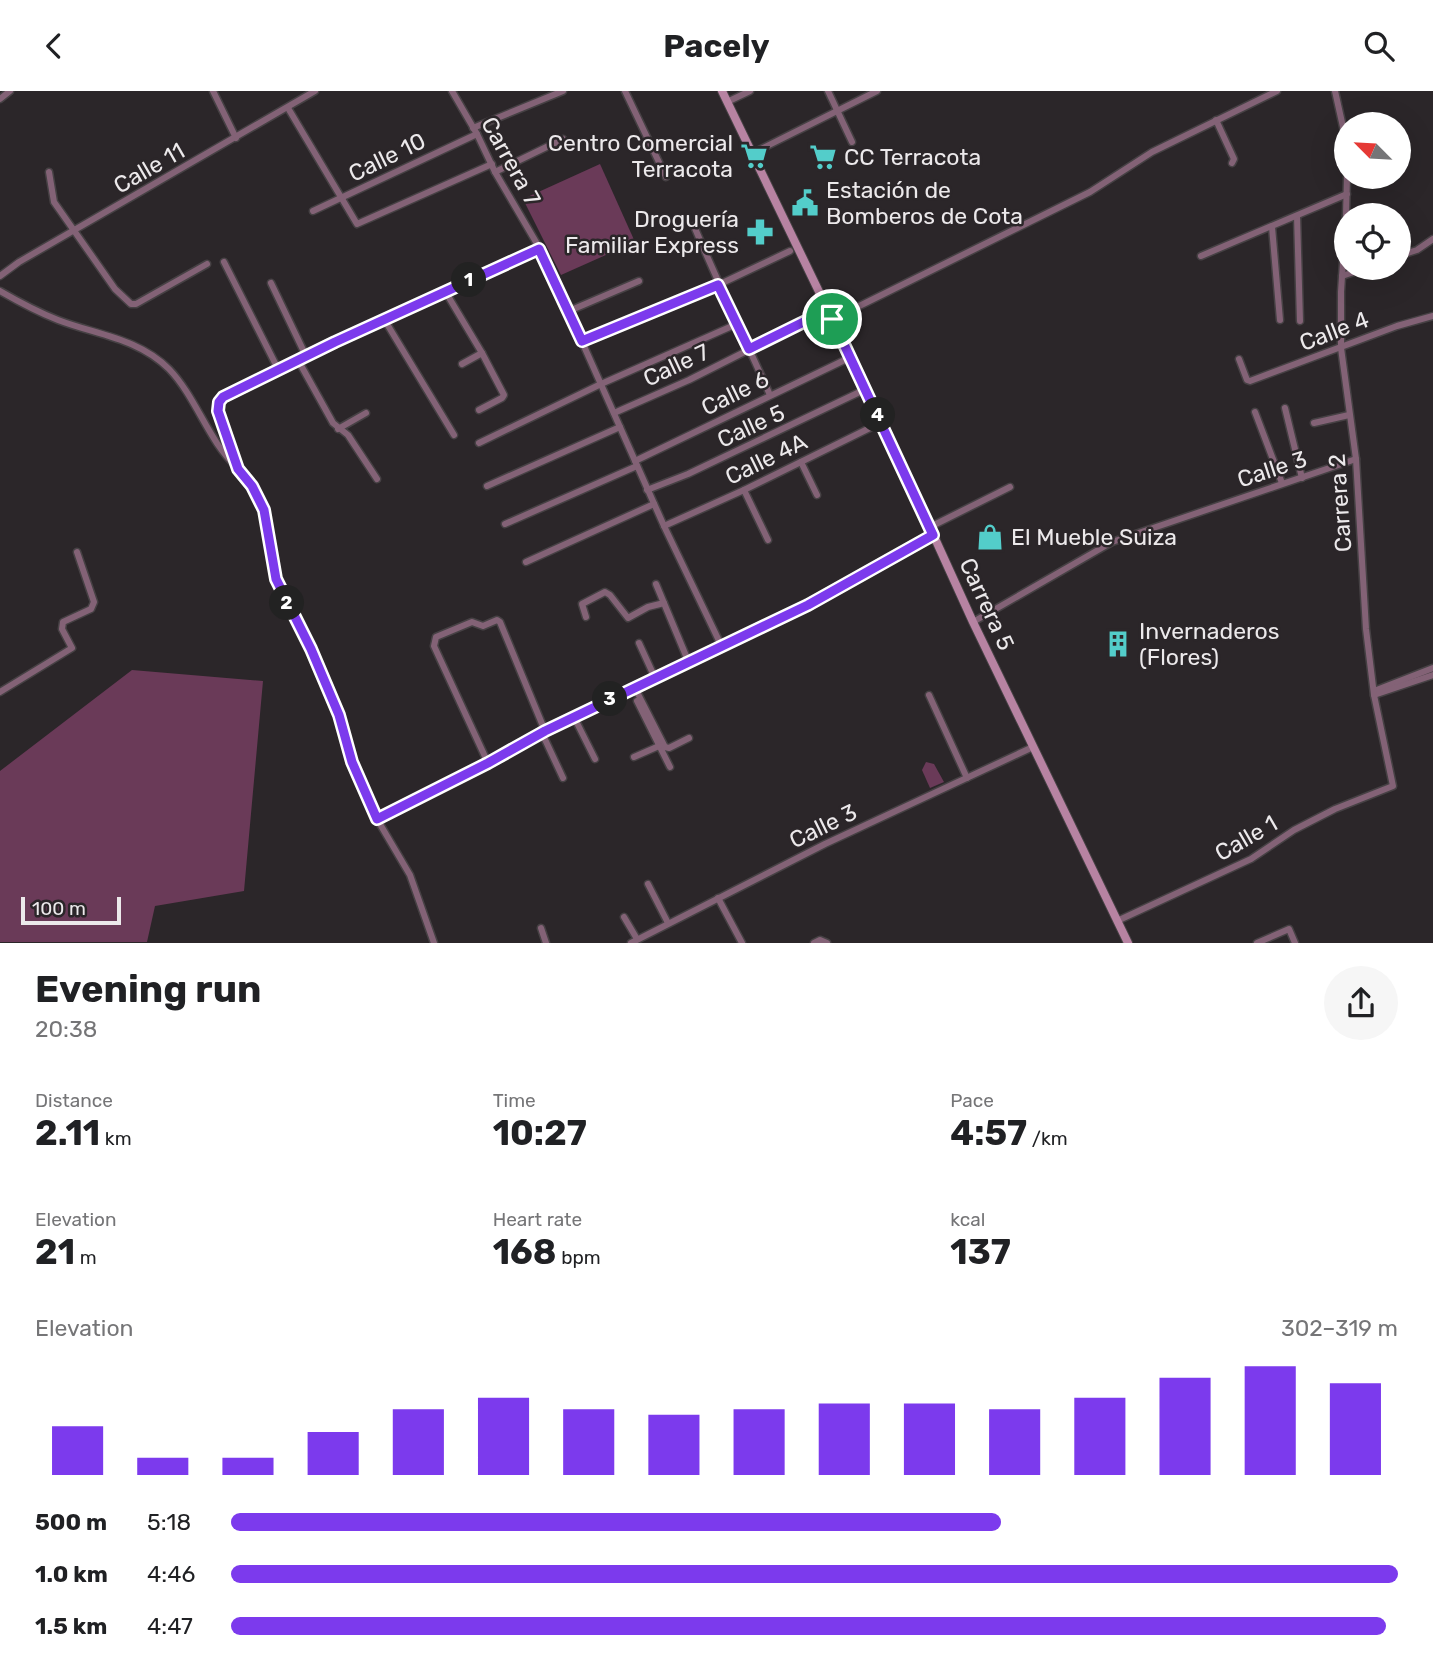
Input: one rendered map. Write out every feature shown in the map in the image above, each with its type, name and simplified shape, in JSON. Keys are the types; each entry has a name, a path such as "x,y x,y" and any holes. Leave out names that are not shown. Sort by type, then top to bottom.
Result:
{"main road":[{"name":"Carrera 5","path":"722,91 1128,943"}],"street":[{"path":"0,99 10,91"},
{"path":"213,91 236,138"},
{"name":"Calle 11","path":"0,276 19,262 315,91"},
{"name":"Carrera 7","path":"452,91 495,172 529,227 654,505 722,647"},
{"name":"Calle 10","path":"313,211 563,91"},
{"path":"625,91 666,177"},
{"path":"727,102 750,91"},
{"path":"828,91 852,142"},
{"path":"753,153 877,91"},
{"path":"832,319 1090,192 1150,153 1277,91"},
{"path":"1335,91 1340,112"},
{"path":"288,108 357,224 492,164"},
{"path":"1216,120 1234,159 1232,163"},
{"path":"495,172 563,139"},
{"path":"48,172 54,202 116,289 131,304 136,304 207,264"},
{"name":"Carrera 2","path":"1347,189 1347,203"},
{"path":"1201,256 1347,194"},
{"path":"1297,216 1300,321"},
{"path":"694,226 718,285 739,323 771,395"},
{"path":"1272,227 1280,320"},
{"path":"1411,252 1433,239"},
{"path":"238,469 218,411 223,397 384,319 539,249"},
{"path":"582,341 718,285 790,251"},
{"path":"224,263 278,369"},
{"name":"Carrera 2","path":"1342,280 1341,348 1356,459 1366,629 1374,693 1393,786"},
{"path":"569,311 639,281"},
{"path":"271,283 306,356"},
{"path":"0,291 23,305 59,320 122,339 152,355 169,369 187,391 223,451 260,499 267,523 276,579 311,649 339,715 352,762 377,819 410,875 434,943"},
{"path":"446,291 504,395 479,410"},
{"name":"Calle 7","path":"614,414 828,310"},
{"name":"Calle 4","path":"1239,359 1248,381 1397,325 1433,316"},
{"path":"384,319 454,435"},
{"path":"480,443 601,384 739,323"},
{"path":"461,364 482,353"},
{"name":"Calle 6","path":"505,524 851,357"},
{"path":"298,360 338,429 348,435 377,479"},
{"name":"Calle 5","path":"648,490 712,463 866,389"},
{"path":"1284,408 1302,478"},
{"path":"1255,412 1282,483"},
{"path":"338,429 366,413"},
{"path":"1314,423 1349,415"},
{"name":"Calle 4A","path":"664,526 882,422"},
{"path":"487,486 620,427"},
{"name":"Calle 3","path":"973,622 1112,542 1356,459"},
{"path":"801,462 817,495"},
{"path":"377,819 573,717 808,605 1010,487"},
{"path":"744,490 768,540"},
{"path":"526,562 654,505"},
{"path":"0,692 72,648 62,629 63,622 91,609 94,602 77,552"},
{"path":"656,584 689,663"},
{"path":"586,617 582,604 605,592 628,618 648,607 664,603"},
{"path":"488,763 434,646 436,637 472,622 483,626 497,620 564,778"},
{"path":"639,643 654,678"},
{"path":"1374,693 1433,669"},
{"path":"1374,693 1433,674"},
{"path":"633,689 665,747 669,748 689,738"},
{"path":"633,689 670,767"},
{"path":"929,695 967,778"},
{"path":"573,717 595,759"},
{"path":"634,757 659,746"},
{"name":"Calle 3","path":"634,941 1033,747"},
{"name":"Calle 1","path":"1117,921 1251,859 1294,830 1393,786"},
{"path":"648,884 668,923"},
{"path":"718,898 742,943"},
{"path":"624,916 634,941"},
{"path":"541,927 546,943"},
{"path":"1257,943 1289,929 1295,943"},
{"path":"814,943 820,940 827,943"}],"shaded area":[{"path":"600,164 635,242 561,275 523,199"},
{"path":"132,670 263,681 244,891 155,906 147,942 0,942 0,771"},
{"path":"926,762 934,764 944,782 930,788 922,770"}],"place":[{"name":"Centro Comercial Terracota","path":"754,156"},
{"name":"CC Terracota","path":"823,157"},
{"name":"Estación de Bomberos de Cota","path":"805,203"},
{"name":"Droguería Familiar Express","path":"760,232"},
{"name":"El Mueble Suiza","path":"990,537"},
{"name":"Invernaderos (Flores)","path":"1118,644"}],"route":[{"path":"539,249 582,341 718,285 739,323 749,349 828,310 832,319 933,535 808,605 545,731 377,819 352,762 339,715 311,649 276,579 264,510 252,486 238,469 218,411 223,397 335,342 539,249"}]}
